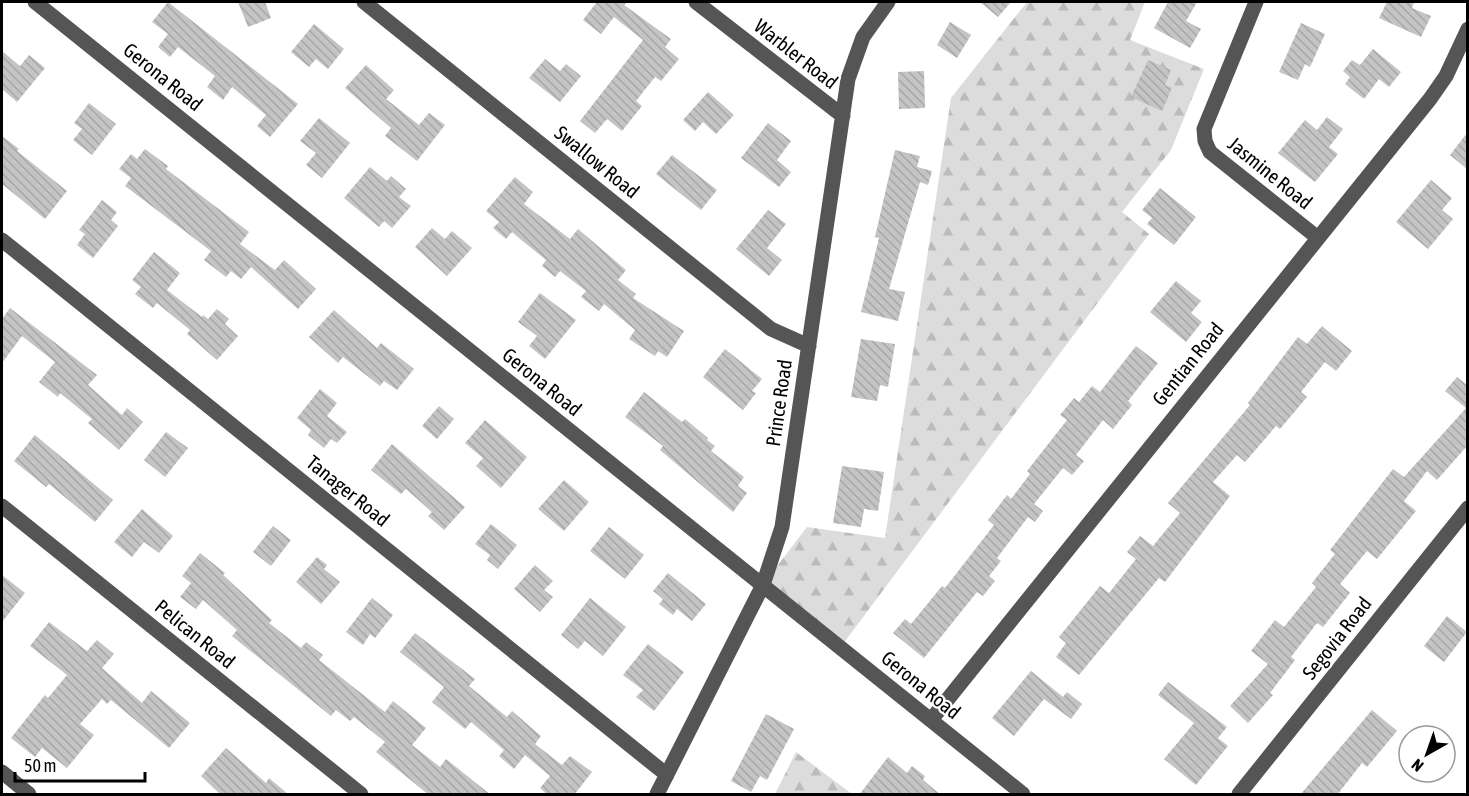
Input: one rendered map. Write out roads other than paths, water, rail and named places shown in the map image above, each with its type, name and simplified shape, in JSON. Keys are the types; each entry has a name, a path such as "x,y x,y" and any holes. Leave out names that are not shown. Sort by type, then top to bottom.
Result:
{"street":[{"name":"Gerona Road","path":"35,2 1023,795"},
{"name":"Swallow Road","path":"364,2 771,329 809,346"},
{"name":"Warbler Road","path":"696,2 843,116"},
{"name":"Prince Road","path":"657,795 763,585 782,527 843,116 854,58 875,18 888,2"},
{"name":"Jasmine Road","path":"1256,2 1204,129 1205,141 1210,152 1318,238"},
{"name":"Gentian Road","path":"931,720 1430,99 1446,76 1467,29"},
{"name":"Tanager Road","path":"2,240 667,775"},
{"name":"Pelican Road","path":"2,506 361,795"},
{"name":"Segovia Road","path":"1239,795 1467,508"},
{"path":"2,772 29,795"}]}
